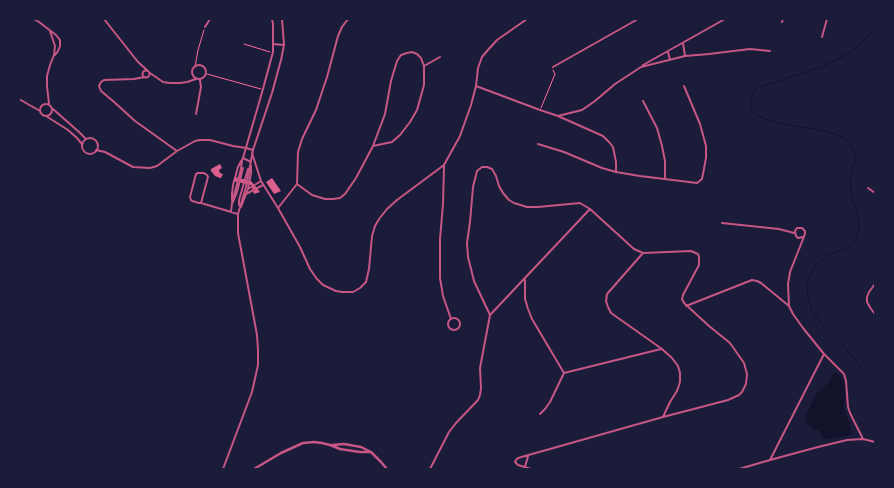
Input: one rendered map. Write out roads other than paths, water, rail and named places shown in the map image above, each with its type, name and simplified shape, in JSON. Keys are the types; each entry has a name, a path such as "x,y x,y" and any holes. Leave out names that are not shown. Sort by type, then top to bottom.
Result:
{"street":[{"path":"34,19 58,37 61,44 58,51 54,55"},
{"path":"104,19 138,62 163,82 180,83 187,82 198,79 205,77 207,74 204,66 199,65 195,67 192,73 194,77 198,79 201,87 196,114"},
{"path":"205,27 210,19"},
{"path":"231,212 231,206 241,169 242,159 273,52 274,44 272,19"},
{"path":"238,212 248,189 253,151 281,60 284,45 282,19"},
{"path":"278,208 297,184 298,152 302,139 316,110 338,36 348,19"},
{"path":"253,151 256,168 261,181 278,208 300,247 310,269 317,279 323,285 336,291 353,292 366,282 369,269 372,236 379,219 387,209 444,165 460,136 471,106 476,86 478,68 482,57 497,40 527,19"},
{"path":"552,67 638,19"},
{"path":"558,116 582,110 620,80 725,19"},
{"path":"822,37 827,19"},
{"path":"50,31 55,46 54,55 47,76 49,104 86,139 90,138 95,141 97,145 96,150"},
{"path":"683,43 685,56"},
{"path":"274,44 284,45"},
{"path":"641,67 685,56 750,49 770,51"},
{"path":"297,184 312,195 325,199 340,198 345,194 373,146 385,114 391,81 397,61 401,55 407,52 417,54 421,58 424,66 424,85 417,110 400,135 392,142 373,146"},
{"path":"668,52 670,60"},
{"path":"424,66 440,57"},
{"path":"145,77 143,76 143,73 145,71 149,72"},
{"path":"149,72 149,77 147,78 104,80 100,83 99,88 112,101 177,151"},
{"path":"476,86 558,116 603,136 614,148 616,172"},
{"path":"538,144 564,152 602,168 616,172 697,183 702,179 706,158 706,146 700,124 684,86"},
{"path":"19,99 40,111 42,115 68,130 77,138 82,144 84,150 88,153 92,153 96,150 112,155 133,167 150,168 157,166 177,151 195,141 200,140 210,140 253,151"},
{"path":"643,100 656,128 662,146 665,162 665,179"},
{"path":"40,111 40,107 43,104 49,104"},
{"path":"46,116 52,114 53,109"},
{"path":"82,144 86,139"},
{"path":"242,159 251,163"},
{"path":"231,206 238,192 243,171 242,159"},
{"path":"222,469 252,392 258,365 257,335 239,238 238,212 239,200 251,163"},
{"path":"444,165 440,239 440,278 443,296 451,319 448,324 449,327 454,330 458,329 460,323 458,320 455,318 451,319"},
{"path":"490,316 474,281 468,257 467,243 473,188 477,171 487,167 492,169 503,193 514,203 527,207 580,203 634,249 643,253 691,251 698,254 700,260 699,265 682,299 686,306 730,343 744,363 747,374 746,384 742,392 728,400 516,459 515,462 518,465 531,469"},
{"path":"201,203 208,177 204,173 198,173 196,174 190,200 231,212 238,212"},
{"path":"248,189 261,181"},
{"path":"246,194 264,185"},
{"path":"868,188 875,193"},
{"path":"430,469 449,432 478,400 480,395 480,368 490,316 590,210"},
{"path":"722,223 779,229 794,233 798,238 803,237"},
{"path":"789,306 788,284 790,272 805,232 802,228 797,228 794,233"},
{"path":"643,253 607,294 606,301 611,313 662,349 678,366 680,382 677,391 663,417"},
{"path":"524,280 525,299 532,319 564,373"},
{"path":"686,306 752,280 762,283 789,306 793,314 824,354 844,374 848,407 863,439"},
{"path":"875,284 867,297 871,309 875,314"},
{"path":"564,373 662,349"},
{"path":"770,460 824,354"},
{"path":"540,414 550,402 564,373"},
{"path":"739,469 847,440 863,439 875,442"},
{"path":"254,469 303,443 314,442 330,445 340,449 371,452"},
{"path":"330,445 344,444 361,447 371,452 387,469"},
{"path":"525,467 528,456"}],"waterway":[{"path":"875,30 854,50 838,59 821,67 757,88 751,97 751,109 760,117 782,124 820,130 840,136 848,141 854,149 855,161 850,183 852,197 858,215 859,227 857,238 852,244 844,249 828,255 817,264 813,269 807,285 808,297 812,311 821,323 842,344 860,366 875,380"}]}
